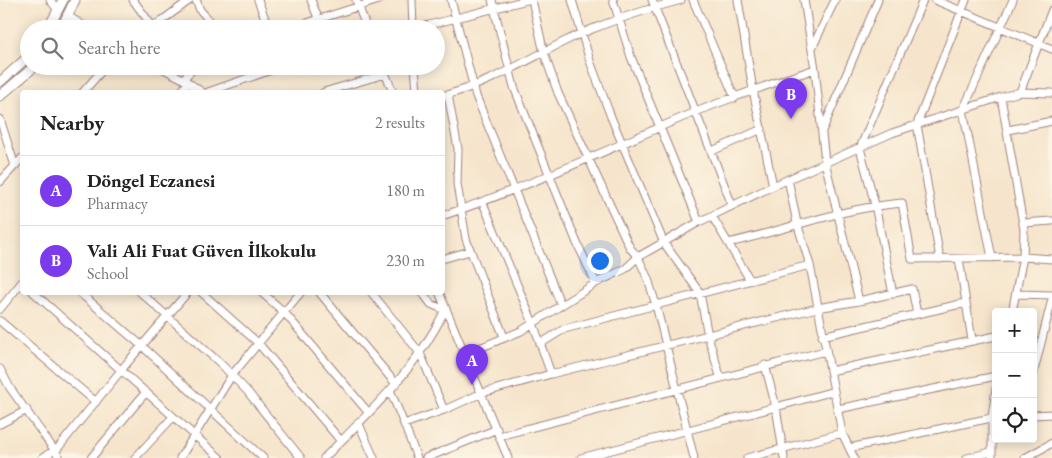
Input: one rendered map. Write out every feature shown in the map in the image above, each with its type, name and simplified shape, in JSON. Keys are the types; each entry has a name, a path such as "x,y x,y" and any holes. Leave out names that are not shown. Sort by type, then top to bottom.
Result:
{"main road":[{"path":"53,20 62,0"},
{"path":"66,20 75,0"},
{"path":"0,81 20,64"},
{"path":"0,96 24,75"}],"street":[{"path":"50,0 58,10"},
{"path":"133,0 147,20"},
{"path":"163,20 190,0"},
{"path":"196,0 200,10 209,20"},
{"path":"258,0 266,20"},
{"path":"311,0 318,18"},
{"path":"313,20 358,3 379,0"},
{"path":"412,0 413,20"},
{"path":"451,0 474,86 561,305"},
{"path":"492,0 514,87 549,175 596,283"},
{"path":"445,21 527,0"},
{"path":"532,0 544,53 558,93 630,248 638,257 648,279 694,458"},
{"path":"572,0 590,61 622,145 664,243 700,293 708,336 720,376"},
{"path":"613,0 618,20 659,127 699,222"},
{"path":"504,338 470,251 461,210 458,184 458,149 445,95 474,86 582,34 618,20 653,3 680,0"},
{"path":"692,0 735,98"},
{"path":"738,0 753,90 773,186"},
{"path":"804,0 823,129 825,162 859,301"},
{"path":"812,48 835,0"},
{"path":"823,129 878,0"},
{"path":"893,294 875,206 860,148 923,0"},
{"path":"935,0 1052,49"},
{"path":"940,259 917,124 966,0"},
{"path":"992,258 963,110 1013,0"},
{"path":"358,3 364,20"},
{"path":"653,3 732,205"},
{"path":"1020,92 1052,10"},
{"path":"68,16 74,20"},
{"path":"445,215 483,203 622,145 659,127 753,90 815,69"},
{"path":"85,90 98,75"},
{"path":"175,75 199,90"},
{"path":"182,90 189,75"},
{"path":"214,90 257,75"},
{"path":"331,90 383,75"},
{"path":"386,75 392,90"},
{"path":"416,75 417,90"},
{"path":"465,354 504,338 533,322 596,283 625,269 638,257 699,222 825,162 917,124 1020,92 1052,93"},
{"path":"1001,98 1023,223 1023,257 1013,308"},
{"path":"0,119 15,166"},
{"path":"1008,130 1052,121"},
{"path":"712,151 762,128"},
{"path":"0,182 20,160"},
{"path":"788,179 797,223 810,265 842,433 854,458"},
{"path":"483,203 533,322 550,374"},
{"path":"728,243 757,237 797,223 875,206 902,203 912,259 1023,257 1052,259"},
{"path":"712,216 750,280"},
{"path":"1023,223 1052,221"},
{"path":"445,258 470,251"},
{"path":"959,259 972,340"},
{"path":"540,344 564,329 810,265"},
{"path":"0,309 20,285"},
{"path":"404,424 444,410 482,393 550,374 817,308 893,294 912,288 917,314"},
{"path":"1016,294 1052,297 1037,359"},
{"path":"35,295 220,458"},
{"path":"82,295 142,346 263,458"},
{"path":"143,295 232,375 301,458"},
{"path":"42,458 56,449 186,295"},
{"path":"204,295 258,343 341,441"},
{"path":"264,295 284,312 368,412"},
{"path":"180,458 232,375 298,295"},
{"path":"322,295 393,387 417,458"},
{"path":"373,295 420,353 444,410"},
{"path":"424,295 431,304 445,310"},
{"path":"439,295 508,458"},
{"path":"822,336 965,302"},
{"path":"327,457 393,387 420,353 434,332 445,310"},
{"path":"0,321 96,402"},
{"path":"830,371 992,337"},
{"path":"426,458 498,432 677,390 720,376 825,351"},
{"path":"765,365 776,407 784,458"},
{"path":"0,368 4,384 27,410 56,449 60,458"},
{"path":"838,409 992,377"},
{"path":"581,458 834,391"},
{"path":"92,458 146,392"},
{"path":"0,424 27,410"},
{"path":"1037,415 1052,414"},
{"path":"137,457 173,416"},
{"path":"849,448 992,417"},
{"path":"358,422 374,458"},
{"path":"747,458 782,447 842,433"},
{"path":"1026,458 1052,443"},
{"path":"966,458 992,455"}],"place":[{"name":"Vali Ali Fuat Güven İlkokulu","path":"791,119"},
{"name":"Döngel Eczanesi","path":"472,385"}]}
